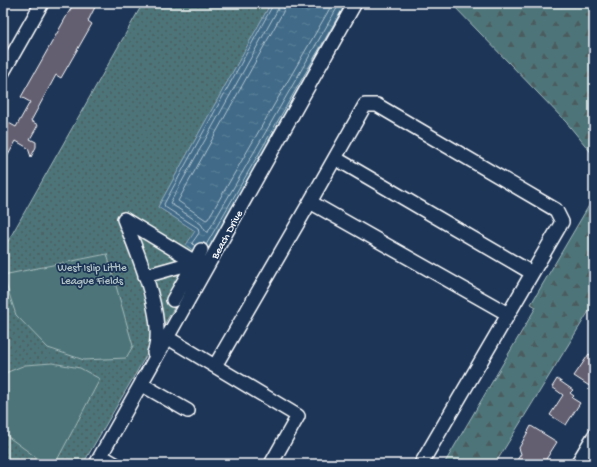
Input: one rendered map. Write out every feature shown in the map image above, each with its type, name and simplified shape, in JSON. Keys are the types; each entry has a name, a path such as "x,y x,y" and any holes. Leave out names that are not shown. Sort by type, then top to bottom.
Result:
{"street":[{"path":"4,66 42,3"},
{"name":"Beach Drive","path":"98,460 141,384 163,334 177,321 355,3"},
{"path":"215,366 365,105 377,105 556,210 562,222 421,464"},
{"path":"335,158 532,273"},
{"path":"310,202 508,314"},
{"path":"195,262 124,219 145,276 163,334 298,416 271,464"},
{"path":"173,300 201,250"},
{"path":"145,276 195,262"},
{"path":"141,384 188,411"},
{"path":"577,464 594,436"},
{"path":"98,460 115,464"}],"green space":[{"name":"West Islip Little League Fields","path":"143,3 271,3 158,207 196,231 203,258 83,464 3,464 3,250"},
{"path":"451,3 594,3 594,156 566,122"},
{"path":"594,197 594,303 495,464 444,464 536,307 531,304"},
{"path":"107,254 133,346 126,358 84,360 48,348 16,315 3,275"},
{"path":"52,363 80,368 100,379 55,464 45,464 3,433 3,374 25,365"}],"water":[{"path":"271,3 351,3 203,258 186,245 195,231 158,207"}],"building":[{"path":"74,3 97,3 88,21 92,24 61,78 56,75 31,121 38,125 30,139 36,142 36,147 31,157 28,148 16,141 3,164 3,129 7,122 16,127 30,102 21,97"},
{"path":"589,354 594,357 594,389 574,376"},
{"path":"557,379 573,390 570,393 574,396 572,398 580,403 566,425 550,415 563,395 552,387"},
{"path":"531,426 557,442 543,464 524,464 517,460 521,454 519,448"}]}
